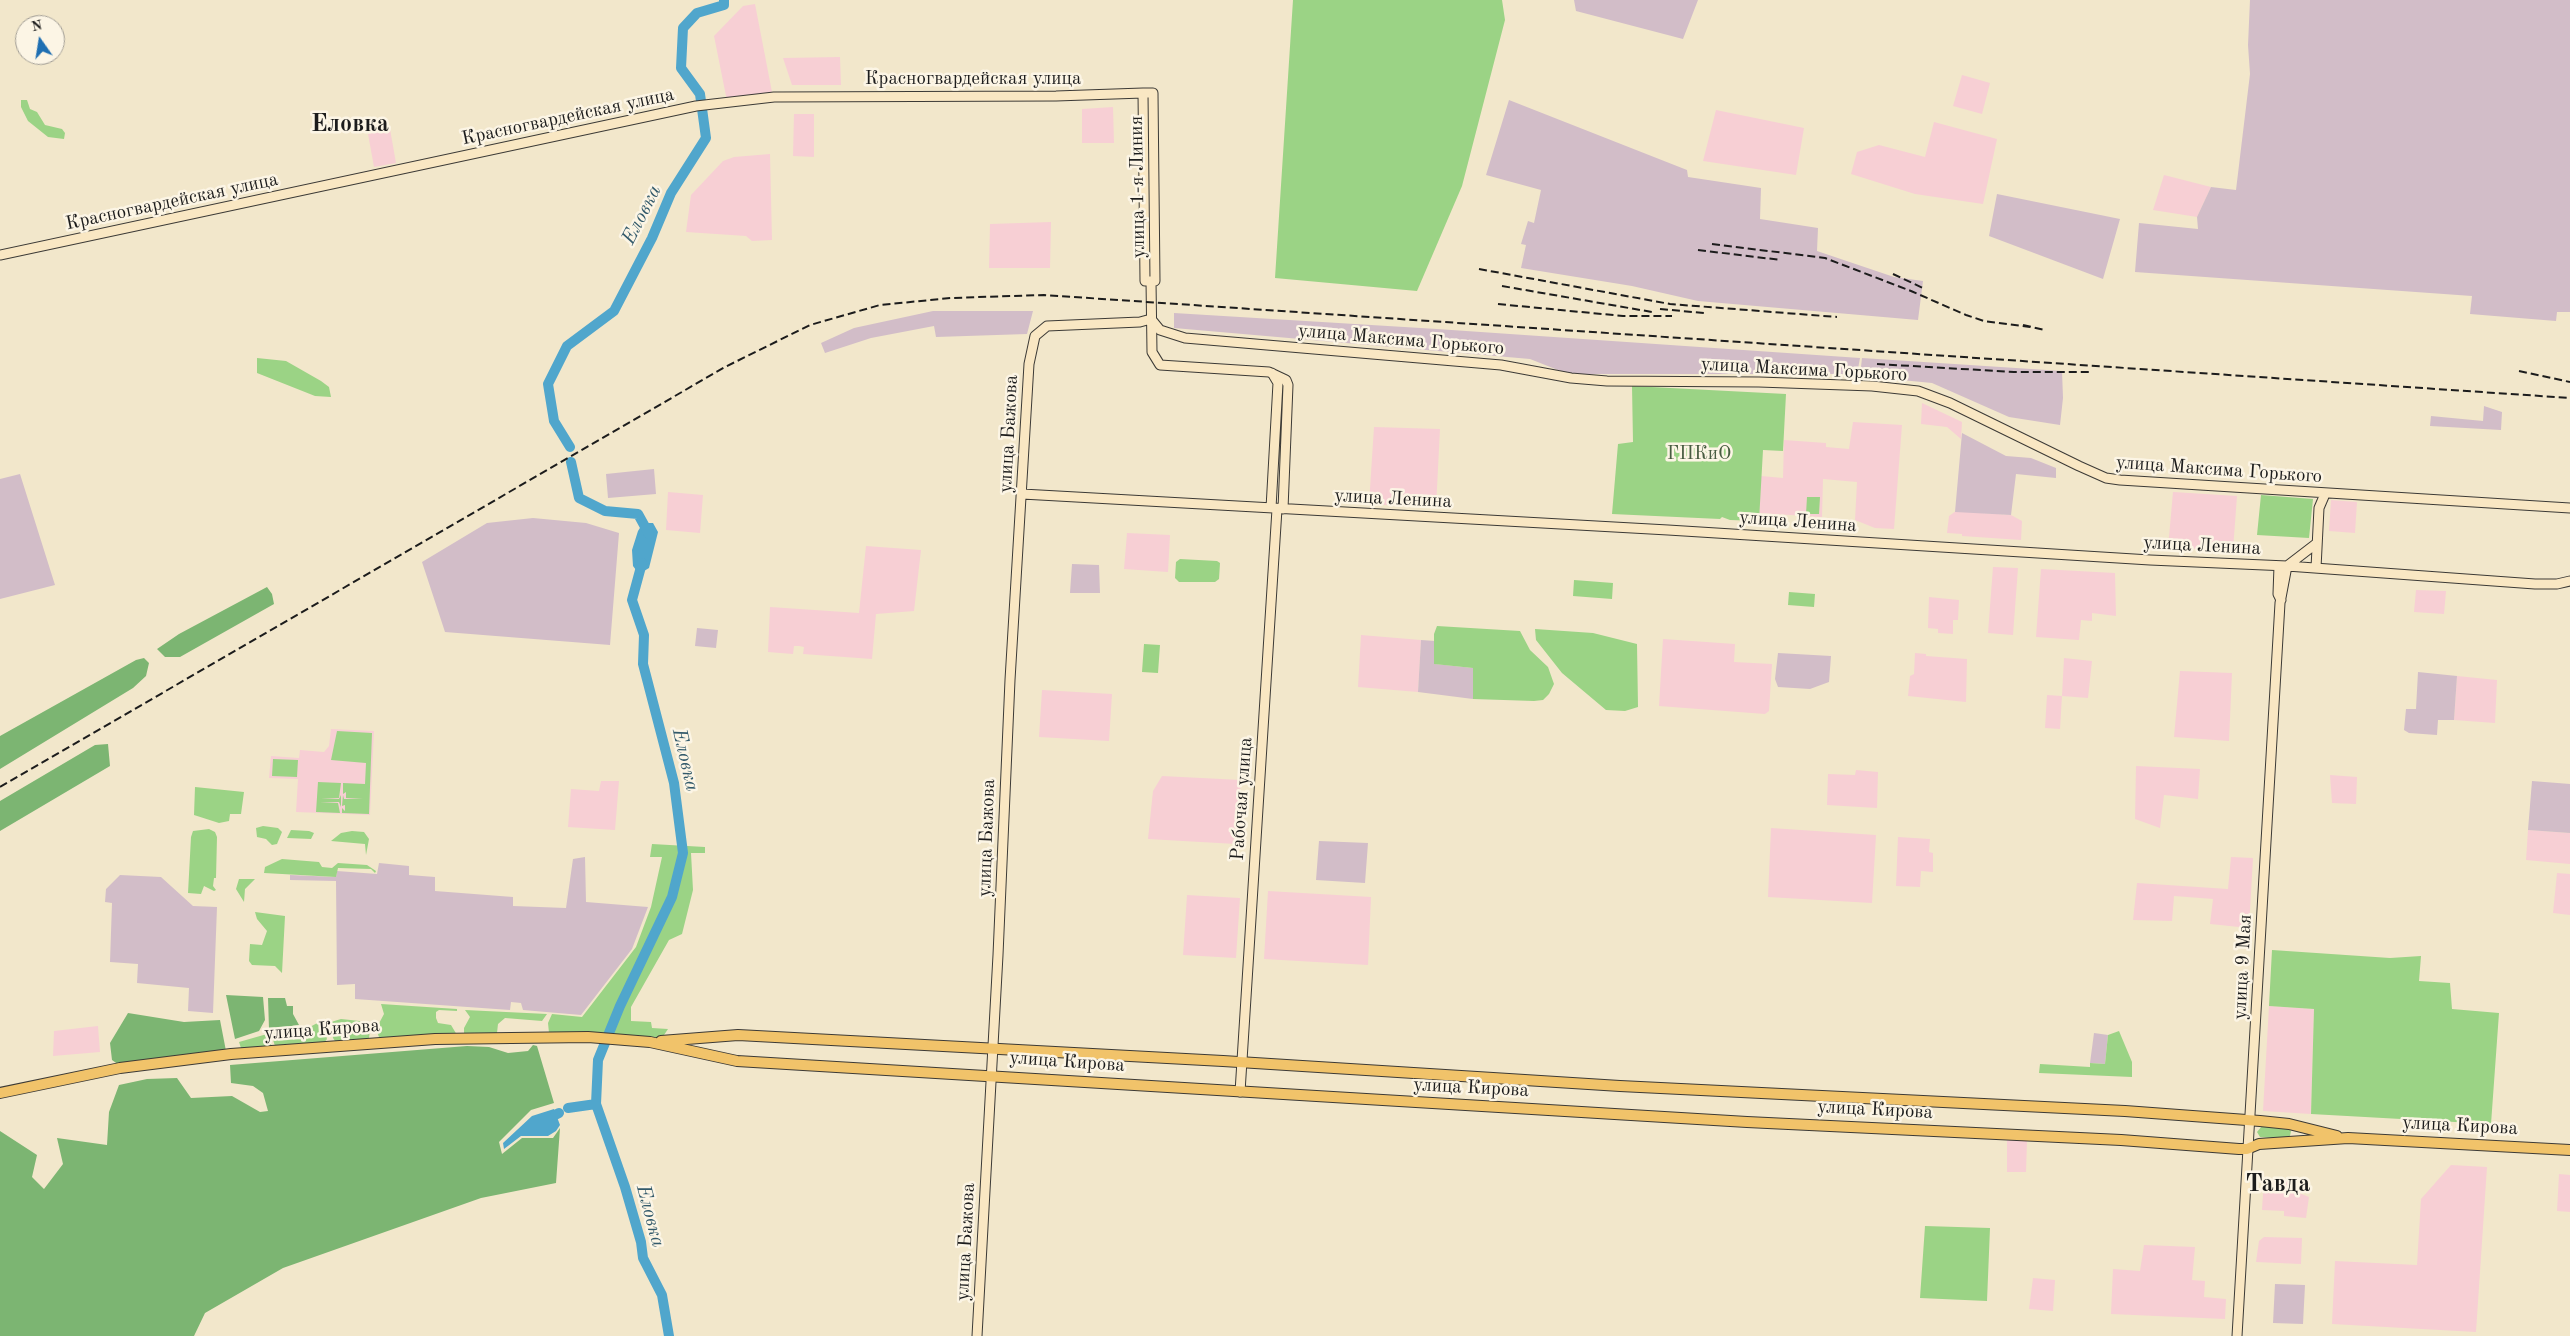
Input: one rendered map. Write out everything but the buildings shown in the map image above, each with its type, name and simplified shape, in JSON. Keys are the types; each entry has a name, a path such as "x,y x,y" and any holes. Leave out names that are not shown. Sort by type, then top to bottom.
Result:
{"main road":[{"name":"улица Кирова","path":"650,1042 738,1035 993,1048 1620,1086 2250,1120 2289,1124 2348,1138"},
{"name":"улица Кирова","path":"0,1093 120,1068 232,1054 436,1039 588,1037 650,1042 737,1061 992,1075 1240,1092 2247,1149 2259,1144 2348,1138 2570,1150"},
{"path":"2289,1124 2296,1129 2297,1135 2290,1143"}],"street":[{"name":"Красногвардейская улица","path":"0,255 708,104 774,97 1148,93"},
{"name":"улица 1-я Линия","path":"1148,93 1152,352 1157,362 1165,367 1269,372"},
{"name":"улица Бажова","path":"978,1336 1010,680 1029,364 1033,342 1041,330 1054,325 1140,322 1151,319"},
{"name":"улица Максима Горького","path":"1151,319 1160,330 1185,338 1522,367 1571,378 1607,381 1759,382 1872,386 1918,391 1950,403 2106,478 2325,494 2570,508"},
{"name":"Рабочая улица","path":"1240,1092 1277,509 1288,385 1283,378 1269,372"},
{"name":"Рабочая улица","path":"1269,372 1276,377 1278,383 1277,509"},
{"name":"улица Ленина","path":"1022,494 1668,530 2150,560 2283,566 2535,584 2557,584 2570,581"},
{"path":"2316,568 2319,508 2325,494"},
{"path":"2283,566 2317,543"},
{"name":"улица 9 Мая","path":"2237,1336 2280,600 2284,594 2283,566"}],"shaded area":[{"path":"1574,0 1698,0 1683,39 1576,11"},
{"path":"2250,0 2570,0 2570,312 2557,312 2556,321 2470,314 2472,296 2135,272 2139,223 2198,229 2197,217 2211,187 2236,190 2250,74 2248,45"},
{"path":"755,4 772,92 727,101 714,36 743,6"},
{"path":"840,57 841,85 792,85 783,58"},
{"path":"1962,75 1990,83 1982,114 1953,106"},
{"path":"1509,100 1687,170 1688,177 1761,188 1760,219 1818,228 1817,251 1894,277 1923,281 1918,320 1698,301 1632,286 1521,268 1526,245 1521,244 1528,221 1534,223 1541,190 1486,175"},
{"path":"1113,107 1114,143 1082,143 1082,109"},
{"path":"1716,110 1804,128 1796,175 1703,161"},
{"path":"794,114 814,114 814,157 793,156"},
{"path":"1934,122 1997,139 1983,204 1915,194 1851,174 1857,152 1879,145 1925,157"},
{"path":"390,129 396,163 374,167 368,134"},
{"path":"770,154 772,240 752,241 746,236 686,232 691,195 723,161 734,157"},
{"path":"2164,175 2211,187 2197,217 2153,210"},
{"path":"1997,194 2120,219 2103,279 1989,236"},
{"path":"1051,222 1050,268 989,268 990,224"},
{"path":"933,311 1033,311 1027,334 936,337 934,326 871,338 825,353 821,343 854,328"},
{"path":"1174,313 1860,358 1857,374 1568,374 1530,359 1174,328"},
{"path":"1862,358 2062,371 2063,398 2060,425 2009,417 1932,383 1860,376"},
{"path":"1922,403 1962,422 1961,439 1947,427 1921,424"},
{"path":"2484,406 2502,412 2501,430 2430,426 2431,416 2483,421"},
{"path":"1853,422 1902,425 1894,529 1875,528 1855,520 1857,482 1823,479 1822,517 1759,513 1761,476 1783,478 1784,440 1826,443 1826,447 1849,449"},
{"path":"1374,427 1440,429 1436,508 1369,504"},
{"path":"1962,433 2006,456 2031,458 2056,468 2056,478 2016,474 2011,515 1955,512"},
{"path":"654,469 656,494 608,498 606,474"},
{"path":"20,474 55,585 0,599 0,479"},
{"path":"668,492 703,495 700,533 666,530"},
{"path":"2173,492 2237,496 2233,550 2168,548"},
{"path":"2331,500 2357,502 2355,533 2329,531"},
{"path":"1956,511 2011,515 2022,521 2021,540 1962,536 1962,534 1947,533 1949,516"},
{"path":"533,518 586,523 619,533 610,645 445,632 422,562 487,523"},
{"path":"1127,533 1170,535 1168,572 1124,569"},
{"path":"866,546 921,550 914,611 876,614 872,659 803,654 804,647 799,646 794,646 793,654 768,652 770,607 859,613"},
{"path":"1072,564 1099,565 1100,593 1070,593"},
{"path":"1993,567 2018,568 2013,635 1988,633"},
{"path":"2041,569 2115,573 2116,616 2092,613 2092,621 2081,620 2079,640 2036,637"},
{"path":"2416,590 2446,591 2444,614 2414,612"},
{"path":"1929,597 1959,600 1958,620 1953,620 1953,634 1938,633 1938,629 1928,628"},
{"path":"697,628 718,630 716,648 695,646"},
{"path":"1361,635 1421,640 1418,692 1358,687"},
{"path":"1663,639 1735,644 1734,662 1772,664 1769,711 1765,714 1659,706"},
{"path":"1421,640 1435,641 1435,664 1473,668 1473,699 1418,692"},
{"path":"1778,653 1831,656 1829,682 1810,689 1778,687 1775,679"},
{"path":"1915,653 1926,654 1926,656 1967,659 1966,702 1908,696 1910,676 1914,674"},
{"path":"2064,658 2092,661 2088,698 2062,696"},
{"path":"2180,671 2232,673 2229,741 2174,737"},
{"path":"2418,672 2457,676 2454,720 2438,720 2437,735 2409,733 2404,730 2406,709 2416,709"},
{"path":"2457,676 2497,680 2495,723 2454,720"},
{"path":"1042,690 1112,694 1109,741 1039,737"},
{"path":"2047,695 2062,696 2060,729 2045,728"},
{"path":"331,729 374,731 370,815 296,812 298,779 269,778 271,756 299,758 300,750 324,752 329,746"},
{"path":"2136,766 2200,769 2198,799 2164,795 2160,828 2135,819"},
{"path":"1856,770 1878,772 1877,808 1827,805 1828,774 1855,775"},
{"path":"2330,775 2357,777 2356,804 2332,803"},
{"path":"1162,776 1241,780 1236,844 1148,839 1153,791"},
{"path":"601,781 619,781 615,830 568,827 571,789 599,791"},
{"path":"2532,781 2570,784 2570,833 2528,830"},
{"path":"1771,828 1876,835 1872,903 1768,897"},
{"path":"2528,830 2570,833 2570,864 2526,860"},
{"path":"1898,837 1930,839 1929,852 1933,853 1933,872 1921,871 1920,887 1896,886"},
{"path":"1319,841 1368,843 1365,883 1316,880"},
{"path":"585,857 586,902 648,907 632,949 581,1015 523,1010 521,1003 511,1002 510,1010 355,999 355,984 337,985 336,881 290,880 290,875 336,877 337,871 377,874 379,863 409,866 409,875 435,877 435,891 513,897 513,906 566,908 573,859"},
{"path":"2231,857 2253,858 2249,928 2210,924 2213,899 2174,896 2172,921 2133,920 2137,883 2228,889"},
{"path":"2557,873 2570,874 2570,915 2553,913"},
{"path":"120,875 161,877 193,906 217,907 213,1013 188,1011 189,988 137,983 138,964 110,962 112,903 105,902 106,889"},
{"path":"1268,891 1371,897 1368,965 1264,959"},
{"path":"1187,895 1240,898 1236,958 1183,955"},
{"path":"2269,1006 2314,1009 2311,1114 2263,1111"},
{"path":"98,1026 100,1052 53,1056 54,1031"},
{"path":"2094,1033 2108,1035 2105,1064 2090,1063"},
{"path":"2007,1140 2027,1141 2026,1172 2007,1172"},
{"path":"2451,1165 2487,1167 2476,1332 2332,1324 2335,1261 2417,1265 2421,1199"},
{"path":"2559,1174 2570,1175 2570,1212 2557,1211"},
{"path":"2264,1178 2294,1180 2294,1191 2309,1197 2306,1218 2284,1216 2284,1211 2262,1210"},
{"path":"2264,1237 2302,1238 2301,1264 2256,1262 2259,1241"},
{"path":"2144,1245 2195,1247 2192,1280 2205,1281 2204,1297 2226,1299 2225,1319 2111,1314 2113,1269 2140,1271"},
{"path":"2033,1278 2055,1280 2053,1311 2029,1309"},
{"path":"2275,1284 2305,1285 2303,1324 2273,1323"}],"green space":[{"path":"1293,0 1502,0 1505,20 1462,186 1417,291 1275,278"},
{"path":"21,100 27,100 30,109 37,112 45,125 62,129 65,133 64,139 48,137 28,121 21,107"},
{"path":"257,358 286,361 329,387 331,397 315,396 257,373"},
{"name":"ГПКиО","path":"1632,386 1786,394 1783,451 1763,450 1759,521 1730,520 1722,517 1720,519 1612,514 1618,444 1633,442"},
{"path":"2261,495 2313,499 2309,538 2257,535"},
{"path":"1807,497 1820,497 1819,514 1806,514"},
{"path":"1180,559 1217,561 1220,563 1219,579 1215,582 1179,582 1175,578 1176,562"},
{"path":"1574,580 1613,583 1612,599 1573,596"},
{"path":"267,587 272,594 274,604 180,657 165,657 157,649 179,634"},
{"path":"1789,592 1815,594 1814,607 1788,605"},
{"path":"1437,626 1520,631 1530,650 1548,667 1554,684 1549,694 1543,700 1534,701 1473,699 1473,668 1434,664 1434,634"},
{"path":"1535,629 1593,633 1637,644 1638,707 1625,711 1606,710 1562,673 1536,640"},
{"path":"1144,644 1160,645 1158,673 1142,672"},
{"path":"144,658 149,663 146,676 133,688 0,769 0,736 136,660"},
{"path":"337,731 372,733 369,814 342,813 342,808 345,811 345,805 342,806 343,795 344,799 363,799 346,798 346,792 343,794 343,783 365,784 366,763 331,760"},
{"path":"108,744 110,766 0,831 0,801 95,745"},
{"path":"273,759 298,760 297,777 272,776"},
{"path":"318,782 341,783 339,798 321,798 339,799 341,795 341,807 339,802 320,802 338,803 340,813 316,812"},
{"path":"195,787 244,792 241,814 230,814 229,821 219,823 194,815"},
{"path":"263,826 278,828 282,832 277,844 272,845 266,839 257,837 256,828"},
{"path":"209,829 215,832 217,837 216,878 214,878 213,886 216,890 214,891 204,886 201,894 188,893 191,837 193,831"},
{"path":"291,830 314,833 311,839 287,838"},
{"path":"352,831 364,832 369,839 366,855 365,844 331,841 341,833"},
{"path":"652,844 705,847 705,853 691,853 693,890 682,934 669,940 631,1007 631,1021 651,1022 652,1028 668,1029 662,1038 549,1033 548,1023 552,1014 582,1017 636,947 651,907 662,857 650,857"},
{"path":"282,859 319,862 322,867 332,868 338,863 367,865 376,871 375,873 371,869 338,868 336,877 264,873 265,867"},
{"path":"239,879 255,879 245,889 244,902 236,889"},
{"path":"255,912 285,916 282,973 275,966 252,965 249,961 250,944 262,945 267,931 257,919"},
{"path":"2272,950 2390,958 2421,956 2419,981 2450,983 2452,1009 2499,1013 2491,1124 2311,1114 2314,1009 2269,1006"},
{"path":"226,995 263,997 265,1020 259,1031 235,1039"},
{"path":"268,998 285,998 287,1006 293,1006 293,1014 299,1025 269,1029"},
{"path":"381,1004 457,1009 457,1011 439,1010 436,1012 436,1018 438,1023 451,1025 457,1035 385,1039 379,1037 376,1029 384,1014"},
{"path":"465,1010 547,1014 542,1021 505,1018 498,1024 497,1033 464,1034 464,1028 470,1017"},
{"path":"128,1013 184,1022 220,1020 226,1051 119,1065 112,1060 110,1043"},
{"path":"341,1019 360,1021 370,1028 369,1039 339,1043 335,1041 331,1022"},
{"path":"321,1021 327,1039 324,1043 275,1046 271,1034 308,1028"},
{"path":"2119,1031 2132,1062 2132,1077 2039,1073 2040,1064 2090,1067 2090,1063 2105,1064 2108,1035"},
{"path":"267,1034 272,1047 241,1048 239,1042"},
{"path":"533,1045 537,1046 554,1103 531,1110 499,1142 502,1154 522,1138 553,1138 560,1128 556,1183 481,1198 283,1268 205,1313 194,1336 0,1336 0,1131 37,1155 32,1177 44,1189 63,1164 57,1138 107,1145 109,1112 119,1085 147,1079 177,1078 191,1098 232,1096 260,1112 268,1111 263,1093 253,1086 231,1083 230,1065 467,1046 489,1047 508,1053 528,1051"},
{"path":"2262,1126 2288,1128 2291,1131 2290,1136 2286,1139 2260,1137 2257,1132"},
{"path":"1925,1226 1990,1228 1987,1301 1920,1298"}],"water":[{"path":"643,523 653,523 658,532 649,568 639,574 633,566 632,550 638,531"},
{"path":"554,1109 560,1125 556,1131 548,1136 521,1136 504,1149 503,1143 532,1116"}],"waterway":[{"name":"Еловка","path":"570,447 554,421 548,384 567,346 614,311 652,238 671,193 706,138 700,94 681,68 683,28 697,13 724,5 724,0"},
{"name":"Еловка","path":"571,462 579,498 605,511 638,514 649,534"},
{"name":"Еловка","path":"642,563 632,600 644,635 643,664 674,783 683,853 672,897 620,1006 598,1060 596,1104 625,1187 641,1242 643,1258 662,1295 669,1336"},
{"name":"Еловка","path":"568,1108 596,1104"},
{"name":"Еловка","path":"555,1115 559,1113"}],"railway":[{"path":"1712,244 1825,258 1911,291 1966,315 1984,321 2030,327"},
{"path":"1698,250 1781,260"},
{"path":"1479,269 1670,304 1837,317"},
{"path":"1893,274 1923,288"},
{"path":"1502,286 1652,312"},
{"path":"0,787 725,367 810,325 880,305 951,298 1044,295 2570,398"},
{"path":"1498,304 1623,316 1672,316"},
{"path":"1660,309 1704,313"},
{"path":"2023,325 2045,330"},
{"path":"1877,364 2014,372 2092,372"},
{"path":"2519,371 2570,382"}],"district":[{"name":"Еловка","path":"350,125"},
{"name":"Тавда","path":"2278,1185"}]}
